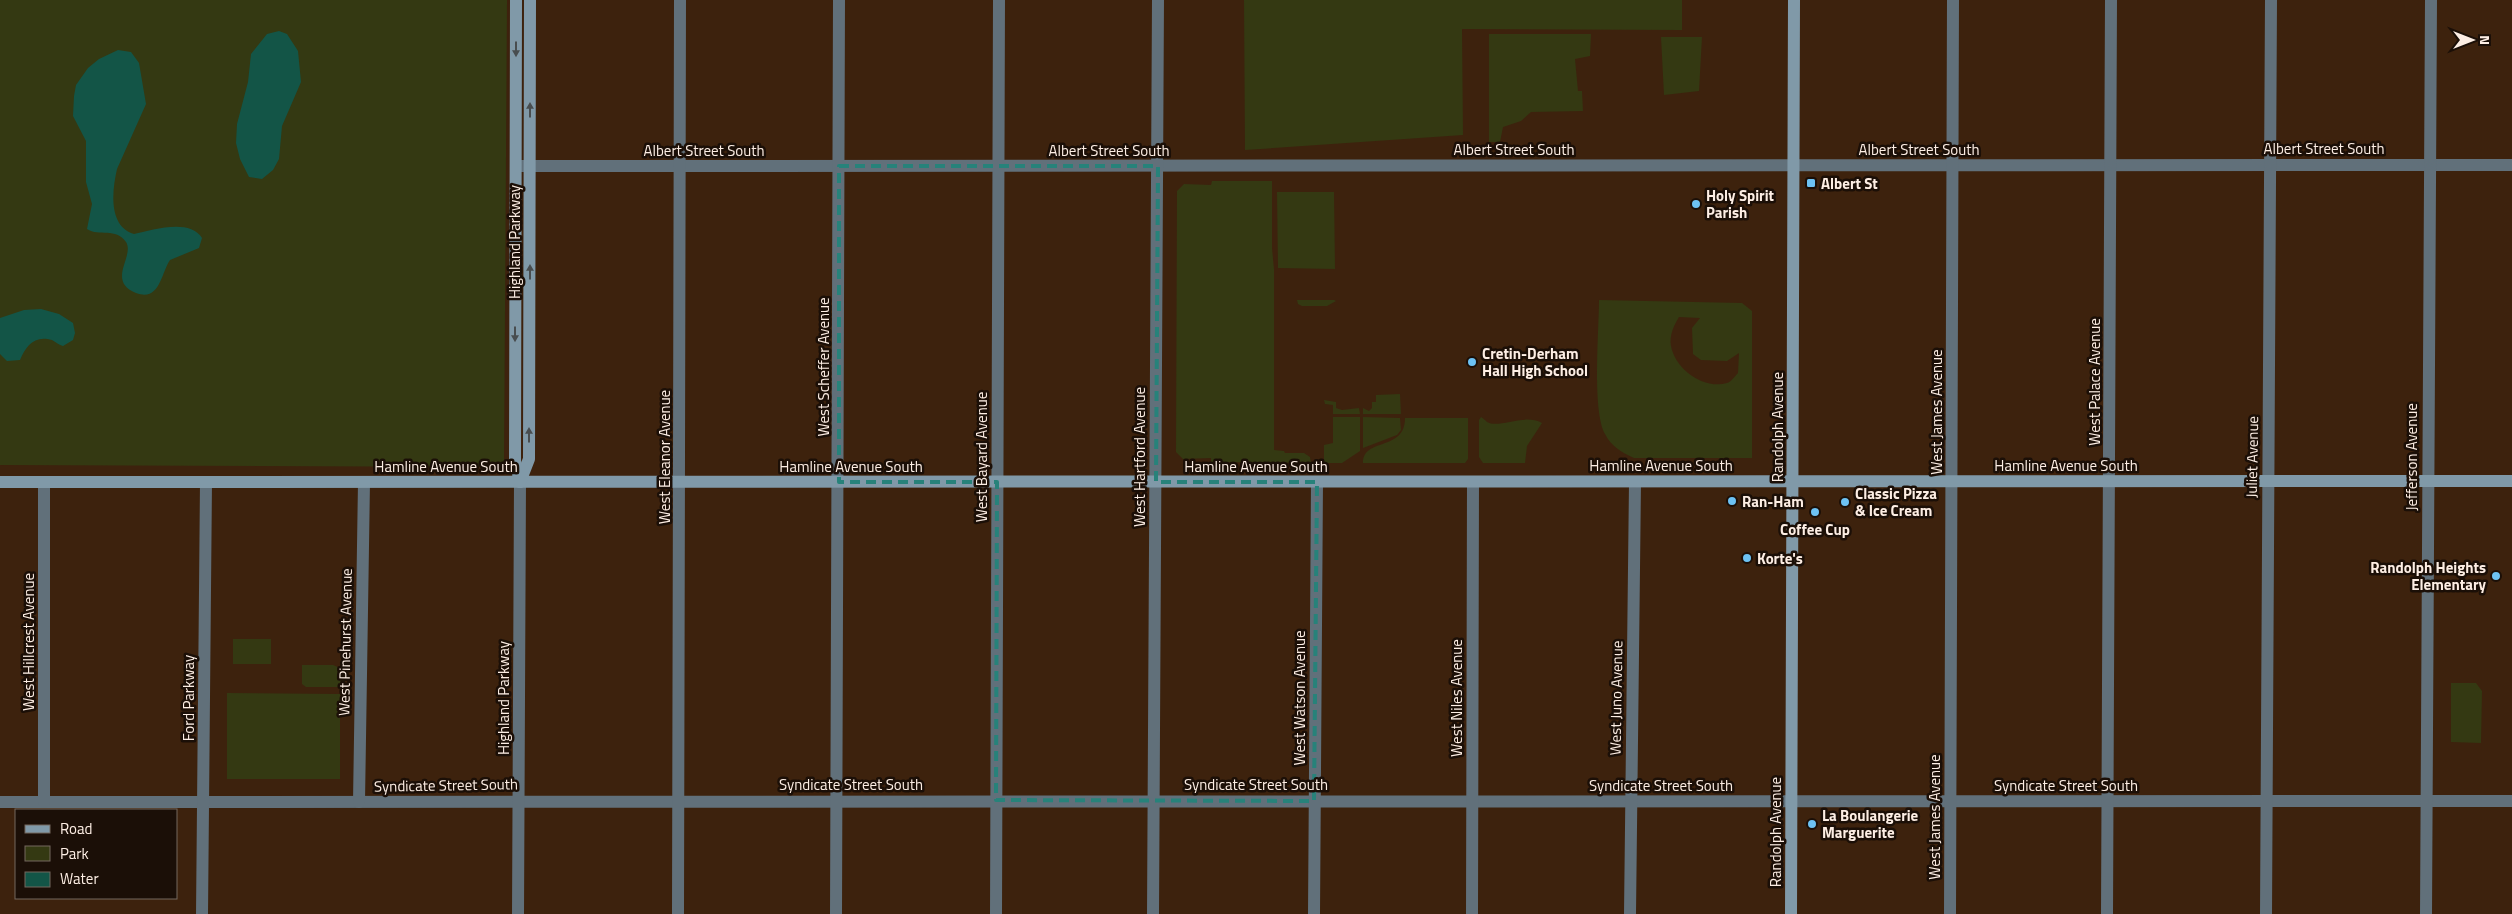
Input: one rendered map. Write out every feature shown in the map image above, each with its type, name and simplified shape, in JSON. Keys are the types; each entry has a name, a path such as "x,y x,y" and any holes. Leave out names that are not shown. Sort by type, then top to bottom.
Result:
{"street":[{"name":"Highland Parkway","path":"516,0 515,461 520,482 518,914"},
{"name":"Highland Parkway","path":"520,482 529,459 530,0"},
{"name":"West Eleanor Avenue","path":"678,914 680,0"},
{"name":"West Scheffer Avenue","path":"836,914 839,482 839,0"},
{"name":"West Bayard Avenue","path":"996,914 999,0"},
{"name":"West Hartford Avenue","path":"1153,914 1158,0"},
{"name":"Randolph Avenue","path":"1791,914 1794,0"},
{"name":"West James Avenue","path":"1950,914 1953,0"},
{"name":"West Palace Avenue","path":"2107,914 2111,0"},
{"name":"Juliet Avenue","path":"2266,914 2271,0"},
{"name":"Jefferson Avenue","path":"2426,914 2431,0"},
{"name":"Albert Street South","path":"516,166 2512,164"},
{"name":"Hamline Avenue South","path":"0,482 2512,481"},
{"name":"West Hillcrest Avenue","path":"44,482 44,802"},
{"name":"Ford Parkway","path":"202,914 206,482"},
{"name":"West Pinehurst Avenue","path":"359,802 364,482"},
{"name":"West Watson Avenue","path":"1314,914 1317,482"},
{"name":"West Niles Avenue","path":"1472,914 1473,482"},
{"name":"West Juno Avenue","path":"1630,914 1635,482"},
{"name":"Syndicate Street South","path":"0,802 203,800 359,802 519,800 2512,801"}],"highlighted area":[{"path":"839,166 1158,166 1156,482 1317,482 1314,801 996,800 997,482 839,482"}],"green space":[{"path":"0,0 507,0 504,461 500,467 0,465"},
{"path":"1244,0 1682,0 1682,30 1462,29 1463,135 1245,150"},
{"path":"1489,34 1591,34 1590,56 1575,59 1578,91 1582,91 1583,111 1531,112 1521,121 1503,127 1500,142 1489,142"},
{"path":"1661,37 1702,37 1699,91 1664,95"},
{"path":"1212,181 1272,181 1274,450 1284,451 1285,453 1304,453 1310,457 1311,463 1211,462 1211,458 1183,459 1176,452 1177,191 1184,184 1211,185"},
{"path":"1277,192 1334,192 1335,269 1278,268"},
{"path":"1297,300 1336,301 1327,306 1302,306 1298,304"},
{"path":"1599,300 1742,303 1752,311 1752,458 1634,458 1613,445 1607,438 1601,422 1597,389","holes":["1679,317 1700,318 1692,328 1693,354 1701,360 1727,361 1739,353 1738,373 1728,382 1709,383 1692,376 1684,370 1674,354 1671,346 1671,335"]},
{"path":"1400,394 1401,414 1363,414 1363,408 1369,411 1372,408 1372,402 1376,402 1376,395"},
{"path":"1324,400 1336,402 1336,408 1342,410 1359,408 1360,414 1333,414 1333,405 1325,404"},
{"path":"1333,417 1360,417 1360,451 1342,463 1324,463 1324,445 1333,443"},
{"path":"1363,417 1400,418 1401,430 1397,435 1363,448"},
{"path":"1481,417 1492,424 1520,420 1535,420 1542,423 1527,446 1525,463 1483,463 1479,457 1479,420"},
{"path":"1405,418 1468,418 1468,459 1465,463 1363,463 1365,455 1370,450 1398,436 1403,429"},
{"path":"233,639 271,639 271,664 233,664"},
{"path":"302,665 333,665 345,670 345,683 341,687 306,687 302,684"},
{"path":"2451,683 2476,683 2482,691 2481,743 2451,742"},
{"path":"227,693 340,694 340,779 227,779"}],"water":[{"path":"279,31 287,34 298,51 301,82 282,126 279,159 273,170 262,179 249,177 240,159 236,143 237,124 248,82 251,54 267,34"},
{"path":"118,50 131,52 139,63 146,104 117,169 113,197 116,216 126,230 134,234 160,228 180,227 189,228 202,238 199,248 170,260 159,285 155,290 144,295 127,288 123,282 123,268 128,248 122,237 112,233 87,229 92,204 86,182 86,141 73,116 76,85 88,68 99,59"},
{"path":"41,309 59,314 73,323 75,333 73,340 63,346 52,340 36,340 28,346 20,360 7,361 0,354 0,318 24,310"}],"place":[{"name":"Albert St","path":"1811,183"},
{"name":"Holy Spirit Parish","path":"1696,204"},
{"name":"Cretin-Derham Hall High School","path":"1472,362"},
{"name":"Ran-Ham","path":"1732,501"},
{"name":"Classic Pizza & Ice Cream","path":"1845,502"},
{"name":"Coffee Cup","path":"1815,512"},
{"name":"Korte's","path":"1747,558"},
{"name":"Randolph Heights Elementary","path":"2496,576"},
{"name":"La Boulangerie Marguerite","path":"1812,824"}]}
